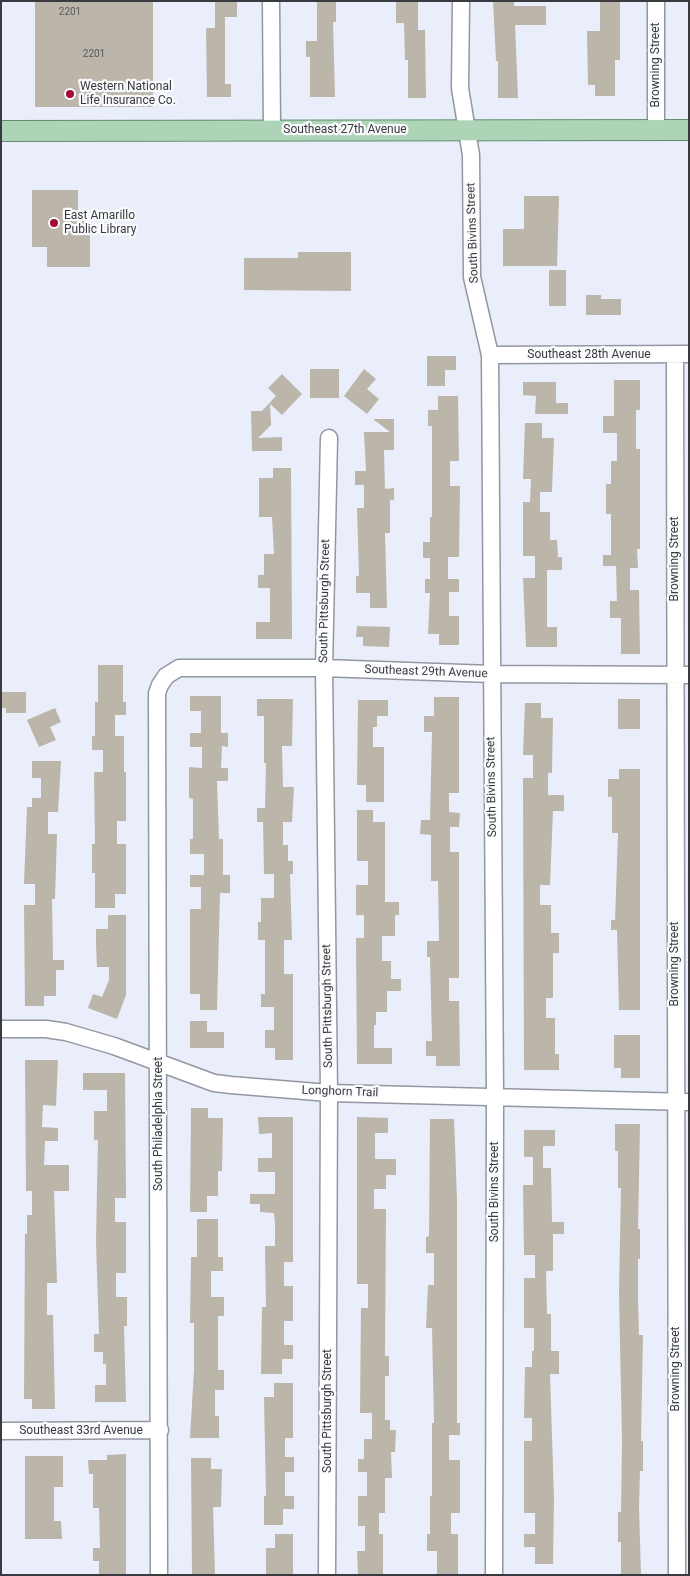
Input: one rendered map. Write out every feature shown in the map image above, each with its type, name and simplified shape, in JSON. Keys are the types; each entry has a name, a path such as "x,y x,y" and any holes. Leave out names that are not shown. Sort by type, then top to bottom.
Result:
{"main road":[{"name":"Southeast 27th Avenue","path":"1,131 689,130"}],"street":[{"path":"272,1 272,130"},
{"name":"South Bivins Street","path":"461,1 460,88 471,155 472,277 490,356 495,1096 494,1575"},
{"name":"Browning Street","path":"656,1 656,130"},
{"name":"Browning Street","path":"677,1575 682,1102 682,354"},
{"name":"Southeast 28th Avenue","path":"490,356 682,354"},
{"name":"South Pittsburgh Street","path":"327,1575 329,1093 324,668 328,438"},
{"name":"Southeast 29th Avenue","path":"166,676 179,668 324,668 491,674 682,675"},
{"name":"South Philadelphia Street","path":"160,1575 157,693 166,676"},
{"name":"Longhorn Trail","path":"1,1029 46,1029 66,1032 114,1046 214,1083 329,1093 682,1102"},
{"name":"Southeast 33rd Avenue","path":"1,1431 160,1430"}],"building":[{"path":"35,1 153,1 153,107 35,107"},
{"path":"215,1 237,1 237,17 225,17 225,84 231,84 231,97 207,97 206,28 215,28"},
{"path":"317,1 336,1 336,22 333,22 335,97 310,97 310,57 306,57 306,41 317,41"},
{"path":"396,1 418,1 418,30 425,30 426,98 408,98 408,60 405,60 404,23 396,23"},
{"path":"493,1 514,1 514,6 546,6 546,25 515,25 518,98 498,98 498,61 496,61"},
{"path":"600,1 620,1 620,60 615,60 615,96 595,96 595,85 588,85 587,31 600,31"},
{"path":"32,190 78,190 78,212 84,212 84,229 90,229 90,267 47,267 47,247 32,247"},
{"path":"524,196 559,196 557,266 503,266 503,229 524,229"},
{"path":"298,252 351,252 351,291 244,290 244,258 298,258"},
{"path":"549,270 566,270 566,306 549,306"},
{"path":"586,295 601,295 601,299 621,299 621,315 586,315"},
{"path":"427,356 456,356 456,370 445,370 445,386 427,386"},
{"path":"310,369 339,369 339,398 310,398"},
{"path":"364,369 376,379 367,389 379,399 367,414 344,396"},
{"path":"282,374 302,394 282,415 270,404 271,425 258,438 282,437 282,451 252,451 251,411 262,411 276,396 268,388"},
{"path":"614,380 640,380 640,410 636,410 636,449 640,449 640,549 637,549 638,568 630,568 630,590 639,590 640,654 621,654 621,618 610,618 610,601 617,601 616,566 603,566 603,555 611,555 611,514 606,514 606,484 611,484 611,461 617,461 617,433 603,433 603,416 614,416"},
{"path":"523,382 556,382 556,403 568,403 568,414 535,414 536,396 523,395"},
{"path":"438,396 458,396 459,461 450,461 450,486 460,486 459,557 448,557 448,579 459,579 459,592 449,592 449,616 459,616 459,645 439,645 439,634 428,634 430,593 425,593 425,579 430,579 430,558 423,558 423,542 430,542 430,517 432,517 432,426 428,426 428,410 438,410"},
{"path":"373,419 394,419 394,450 384,450 385,489 394,488 394,500 390,500 390,533 385,533 387,608 370,608 370,593 356,593 356,576 359,576 357,508 364,508 364,485 355,485 355,471 366,471 364,432 390,432"},
{"path":"525,423 542,423 542,438 554,438 552,492 540,492 540,512 550,512 550,540 557,540 558,557 562,557 562,570 547,570 547,627 557,627 557,647 526,647 523,578 535,578 535,556 523,556 523,502 530,502 531,479 523,479"},
{"path":"273,468 291,468 292,639 256,639 256,622 270,622 270,588 258,588 258,575 264,575 264,554 274,554 272,517 259,517 259,478 273,478"},
{"path":"357,626 390,627 389,647 363,646 363,637 356,637"},
{"path":"98,665 123,665 123,702 126,702 126,715 115,715 115,736 124,736 126,821 117,821 117,844 126,844 126,894 115,894 115,908 95,908 95,873 92,873 92,844 95,844 94,772 103,772 103,750 92,750 92,736 95,736 95,702 98,702"},
{"path":"1,692 26,692 26,713 6,713 6,708 1,708"},
{"path":"190,696 221,696 221,733 228,733 228,747 222,746 221,768 228,768 228,781 217,781 219,839 223,839 223,875 230,875 230,893 220,893 217,1010 200,1010 200,994 190,994 190,909 201,909 201,887 190,887 190,875 204,875 204,854 190,854 190,839 193,839 193,799 189,798 189,767 202,768 202,747 190,747 190,733 201,733 201,711 190,711"},
{"path":"434,697 459,697 459,793 449,793 449,812 460,813 459,827 450,827 450,852 459,852 459,978 449,978 449,1001 459,1001 460,1066 436,1066 436,1056 426,1056 426,1041 432,1041 430,957 427,957 427,941 439,941 438,881 431,881 431,835 420,834 421,820 430,820 432,732 424,732 424,716 434,716"},
{"path":"257,699 293,699 292,746 282,746 283,787 294,787 292,822 283,822 283,845 288,845 288,861 293,861 293,874 290,874 292,940 284,940 284,974 293,974 293,1060 275,1060 275,1048 265,1048 265,1030 274,1030 274,1007 261,1007 261,994 265,994 265,940 258,940 258,922 261,922 261,898 274,898 274,874 264,874 263,822 257,822 257,808 265,808 266,763 264,763 264,716 257,716"},
{"path":"618,699 640,699 640,729 618,729"},
{"path":"358,700 388,700 388,716 377,716 377,727 373,727 373,747 384,747 384,802 366,802 366,785 357,785"},
{"path":"525,703 541,703 541,718 553,718 552,773 548,773 548,795 564,795 564,811 553,811 550,885 540,885 540,905 551,905 551,933 559,933 559,953 553,953 553,998 546,998 546,1018 555,1018 555,1054 559,1054 559,1070 524,1070 523,778 533,778 533,755 523,755"},
{"path":"55,708 61,722 50,727 56,740 39,747 27,720"},
{"path":"32,761 61,761 58,812 48,812 48,834 57,834 55,899 52,899 53,960 64,960 64,970 56,970 56,996 44,996 44,1006 25,1006 24,905 35,905 35,884 24,884 27,807 32,807 32,798 41,798 41,778 32,778"},
{"path":"619,769 640,769 640,1010 619,1010 617,930 611,930 611,920 615,920 618,833 612,833 612,797 608,797 608,779 619,779"},
{"path":"357,810 373,810 373,822 385,822 385,902 399,902 399,915 395,915 395,936 382,936 382,961 391,961 391,979 401,979 401,991 387,991 387,1012 376,1012 376,1025 374,1025 374,1048 392,1048 392,1064 357,1064 356,938 364,938 364,915 356,915 356,885 368,885 368,861 357,861"},
{"path":"108,915 126,915 126,995 117,1019 88,1008 93,994 102,997 109,980 109,967 97,967 96,945 96,929 108,929"},
{"path":"190,1021 207,1021 207,1032 224,1032 224,1048 190,1048"},
{"path":"614,1035 640,1035 640,1078 621,1078 621,1068 614,1068"},
{"path":"25,1060 58,1060 56,1106 43,1105 42,1127 58,1128 58,1141 45,1141 44,1165 69,1165 69,1191 54,1191 57,1283 47,1283 47,1315 53,1315 55,1409 32,1409 32,1399 24,1399 25,1234 27,1234 27,1215 32,1215 32,1191 26,1191"},
{"path":"83,1073 125,1073 126,1198 115,1198 115,1222 126,1222 126,1273 116,1273 116,1297 127,1297 127,1326 124,1326 126,1402 95,1402 95,1385 106,1385 106,1364 103,1364 103,1352 94,1352 94,1334 99,1334 96,1241 98,1140 94,1140 94,1111 107,1111 107,1090 83,1090"},
{"path":"191,1108 208,1108 208,1118 223,1118 222,1171 218,1171 218,1196 207,1196 207,1212 190,1212"},
{"path":"258,1117 293,1117 293,1262 284,1262 284,1286 293,1286 293,1321 284,1321 284,1345 293,1345 293,1359 282,1359 282,1374 261,1374 262,1307 266,1307 265,1246 275,1246 275,1224 274,1213 260,1212 260,1204 250,1204 250,1194 275,1194 275,1172 258,1172 258,1158 272,1158 272,1133 259,1134"},
{"path":"357,1117 388,1118 388,1133 375,1133 375,1159 396,1159 396,1175 386,1175 386,1189 374,1189 374,1209 386,1209 385,1356 389,1356 389,1376 385,1376 385,1420 390,1420 390,1430 396,1430 395,1452 391,1452 392,1478 385,1478 385,1513 379,1513 379,1534 383,1534 383,1575 358,1575 357,1551 365,1551 365,1526 358,1526 358,1496 367,1496 367,1472 358,1472 358,1459 364,1459 364,1439 372,1439 372,1413 360,1413 361,1308 368,1308 368,1284 357,1284"},
{"path":"430,1119 454,1119 457,1199 457,1423 460,1423 460,1435 449,1435 449,1460 460,1460 460,1513 451,1513 451,1534 458,1534 458,1575 437,1575 437,1551 427,1551 427,1534 430,1534 432,1423 434,1423 432,1328 426,1328 428,1285 434,1285 434,1253 426,1253 426,1237 429,1236"},
{"path":"615,1124 640,1124 638,1229 640,1229 640,1259 638,1259 638,1300 639,1335 643,1335 641,1441 643,1441 643,1471 640,1471 639,1507 641,1575 621,1575 621,1542 618,1542 618,1512 621,1512 622,1441 619,1293 621,1188 618,1188 618,1151 615,1151"},
{"path":"524,1130 555,1130 555,1146 543,1146 543,1168 551,1168 552,1222 564,1222 564,1234 553,1234 553,1271 546,1271 547,1314 551,1314 551,1351 559,1351 559,1374 550,1374 554,1498 553,1564 535,1564 535,1547 524,1547 524,1534 535,1534 535,1513 524,1513 524,1441 532,1441 532,1418 524,1418 525,1367 532,1367 534,1328 524,1328 524,1278 535,1278 535,1255 524,1255 523,1185 533,1185 533,1157 524,1157"},
{"path":"197,1219 218,1219 218,1257 223,1257 223,1271 211,1271 211,1297 224,1297 224,1316 218,1316 218,1370 224,1370 224,1390 215,1390 215,1416 219,1416 219,1438 190,1438 194,1370 194,1323 190,1323 191,1257 197,1257"},
{"path":"274,1383 293,1383 293,1438 285,1438 285,1457 294,1457 294,1472 285,1472 285,1496 294,1496 294,1509 283,1509 283,1525 264,1525 264,1496 266,1496 264,1397 274,1397"},
{"path":"126,1454 126,1575 99,1575 99,1561 93,1561 93,1548 100,1548 99,1508 93,1508 93,1474 89,1474 88,1460 107,1460 107,1455"},
{"path":"25,1456 63,1456 63,1487 54,1487 54,1521 61,1521 62,1539 25,1539"},
{"path":"191,1458 211,1458 211,1469 222,1469 221,1507 213,1507 215,1575 192,1575"},
{"path":"275,1534 293,1534 293,1575 266,1575 266,1548 275,1548"}],"place":[{"name":"Western National Life Insurance Co.","path":"70,94"},
{"name":"East Amarillo Public Library","path":"54,223"}]}
